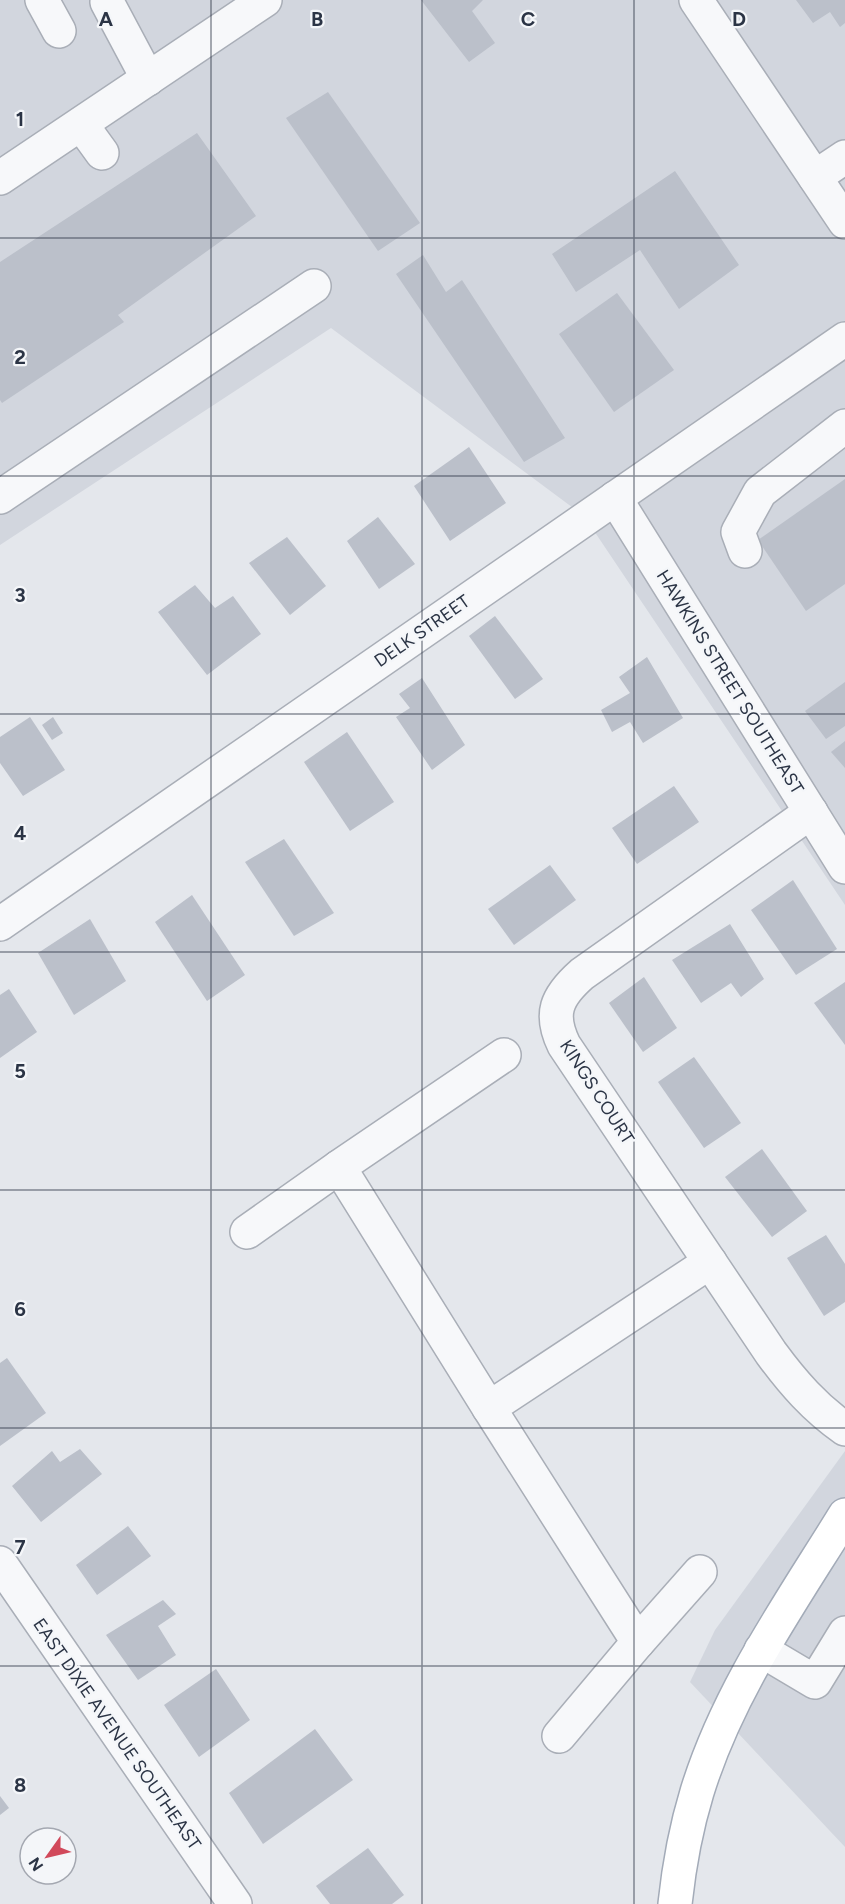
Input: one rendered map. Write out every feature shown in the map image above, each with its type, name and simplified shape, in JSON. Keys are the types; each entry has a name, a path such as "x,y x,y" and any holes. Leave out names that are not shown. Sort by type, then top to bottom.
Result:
{"main road":[{"path":"675,1904 682,1853 697,1793 722,1727 761,1650 845,1515"}],"street":[{"path":"42,0 59,31"},
{"path":"696,0 845,222"},
{"path":"107,2 148,79"},
{"path":"0,178 148,79 268,6"},
{"path":"81,123 102,153"},
{"path":"815,177 845,157"},
{"path":"0,497 314,286"},
{"name":"DELK STREET","path":"0,924 845,339"},
{"path":"745,551 738,532 760,492 845,426"},
{"name":"HAWKINS STREET SOUTHEAST","path":"615,498 845,867"},
{"name":"KINGS COURT","path":"811,812 582,975 568,987 558,1002 555,1015 558,1032 564,1046 790,1379 824,1414 845,1429"},
{"path":"247,1232 504,1055"},
{"path":"339,1167 638,1642"},
{"path":"489,1407 710,1262"},
{"name":"EAST DIXIE AVENUE SOUTHEAST","path":"0,1563 235,1904"},
{"path":"559,1736 700,1572"},
{"path":"761,1650 815,1682 845,1633"}],"shaded area":[{"path":"0,0 845,0 845,905 584,516 331,328 0,545"},
{"path":"845,1451 845,1847 690,1682 715,1630"}],"building":[{"path":"421,0 483,0 472,11 495,43 469,62"},
{"path":"796,0 845,0 845,23 840,27 830,12 813,23"},
{"path":"328,92 420,223 378,251 286,118"},
{"path":"197,133 256,216 118,315 124,322 2,403 0,400 0,262"},
{"path":"675,171 739,265 679,309 640,250 576,292 552,254"},
{"path":"423,255 446,292 462,280 565,438 524,462 396,274"},
{"path":"617,293 674,370 614,412 559,334"},
{"path":"469,447 506,503 450,541 414,486"},
{"path":"845,479 845,584 806,611 758,540"},
{"path":"378,517 415,564 379,589 347,541"},
{"path":"287,537 326,586 290,615 249,563"},
{"path":"195,585 215,608 233,596 261,634 207,675 158,612"},
{"path":"495,616 543,679 515,699 469,636"},
{"path":"647,657 683,718 643,743 630,722 612,732 601,710 630,693 619,677"},
{"path":"422,678 465,745 432,770 396,717 410,708 399,694"},
{"path":"845,682 845,726 826,739 805,711"},
{"path":"30,717 65,770 23,796 0,763 0,737"},
{"path":"53,717 63,733 52,740 42,725"},
{"path":"347,732 394,802 350,831 304,762"},
{"path":"845,741 845,768 831,752"},
{"path":"674,786 699,822 637,864 612,828"},
{"path":"284,839 334,913 294,936 245,862"},
{"path":"550,865 576,900 514,945 488,909"},
{"path":"793,880 837,949 796,975 751,910"},
{"path":"192,895 245,975 207,1001 155,922"},
{"path":"90,919 126,981 74,1015 38,953"},
{"path":"730,924 764,979 741,997 731,983 701,1003 672,960"},
{"path":"644,977 677,1028 643,1052 609,1003"},
{"path":"845,982 845,1045 814,1003"},
{"path":"9,989 37,1032 0,1058 0,995"},
{"path":"694,1057 741,1123 704,1148 658,1082"},
{"path":"762,1149 807,1211 772,1237 725,1177"},
{"path":"826,1235 845,1264 845,1302 824,1316 787,1258"},
{"path":"7,1358 46,1413 0,1446 0,1363"},
{"path":"80,1449 102,1474 41,1522 12,1486 52,1451 60,1462"},
{"path":"128,1526 151,1556 97,1595 76,1565"},
{"path":"163,1600 176,1614 158,1626 176,1655 138,1680 106,1635"},
{"path":"216,1669 250,1720 199,1757 164,1705"},
{"path":"315,1729 353,1780 263,1844 229,1793"},
{"path":"0,1796 9,1808 0,1815"},
{"path":"368,1848 404,1895 392,1904 330,1904 316,1886"}]}
